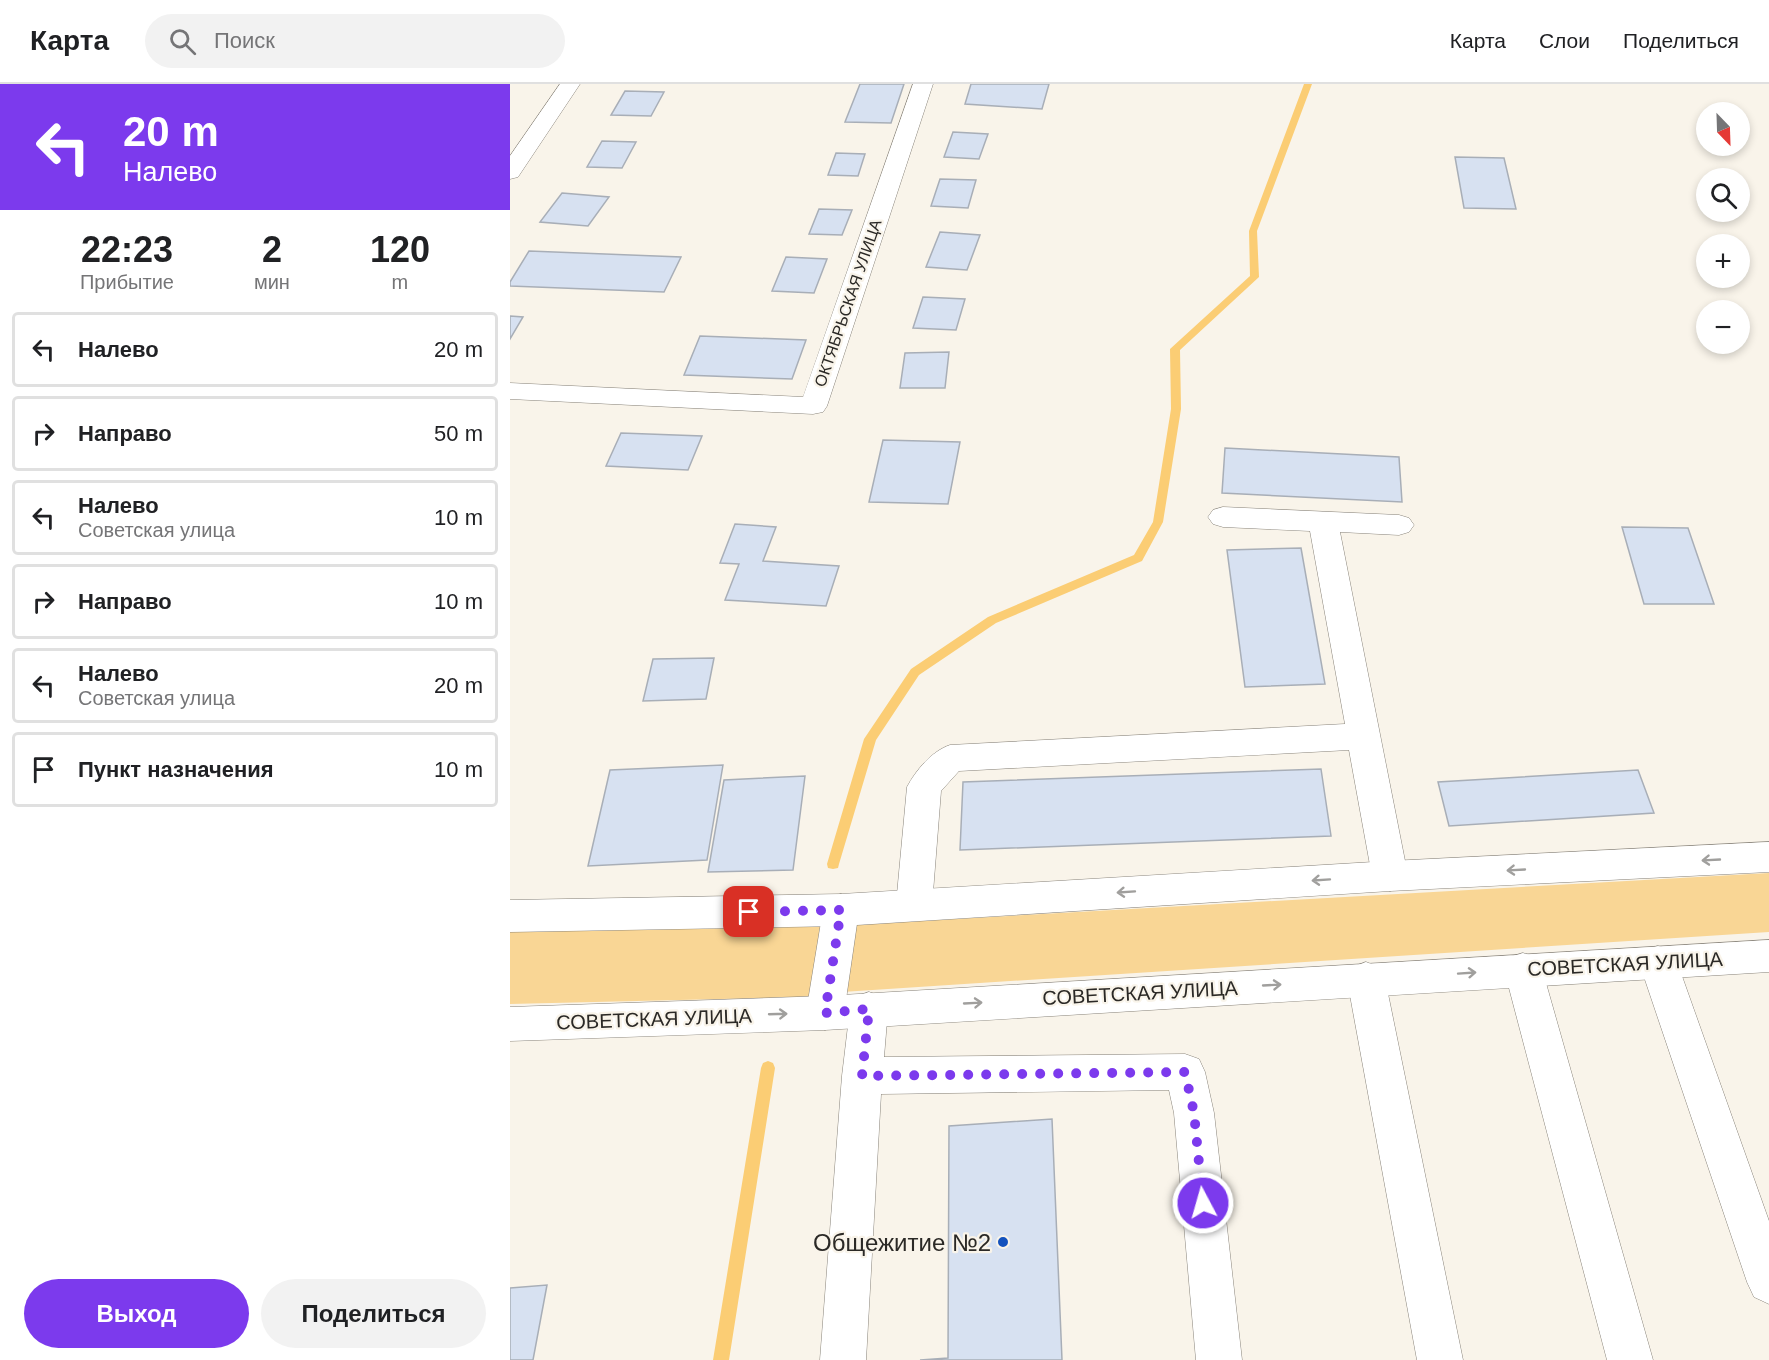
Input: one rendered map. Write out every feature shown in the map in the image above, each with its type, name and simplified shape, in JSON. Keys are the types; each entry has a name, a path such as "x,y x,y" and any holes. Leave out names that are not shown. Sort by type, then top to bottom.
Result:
{"main road":[{"path":"510,172 570,84"},
{"name":"ОКТЯБРЬСКАЯ УЛИЦА","path":"517,391 813,406 923,84"},
{"path":"510,415 517,391"},
{"path":"1223,517 1399,525"},
{"path":"1323,521 1390,876"},
{"path":"914,905 924,787 950,758 1363,736"},
{"path":"510,916 841,910 1390,876 1769,857"},
{"path":"825,1013 841,910"},
{"name":"СОВЕТСКАЯ УЛИЦА","path":"510,1024 825,1013 1523,969 1769,956"},
{"path":"1658,962 1769,1282"},
{"path":"1523,969 1630,1360"},
{"path":"1366,979 1440,1360"},
{"path":"843,1360 862,1076 869,1009"},
{"path":"862,1076 1185,1072 1194,1113 1219,1360"}],"shaded area":[{"path":"1769,873 1769,932 842,992 848,925"},
{"path":"823,925 810,997 510,1004 510,931"}],"building":[{"path":"860,84 904,84 891,123 845,122"},
{"path":"971,84 1049,84 1042,109 965,104"},
{"path":"625,91 664,92 651,116 611,115"},
{"path":"953,132 988,134 979,159 944,157"},
{"path":"602,141 636,142 622,168 587,167"},
{"path":"836,153 865,154 858,176 828,175"},
{"path":"1455,157 1504,158 1516,209 1464,208"},
{"path":"940,179 976,180 968,208 931,206"},
{"path":"562,193 609,197 588,226 540,222"},
{"path":"819,209 852,210 842,235 809,234"},
{"path":"940,232 980,235 967,270 926,267"},
{"path":"529,251 681,257 664,292 510,286 510,282"},
{"path":"786,257 827,259 814,293 772,291"},
{"path":"923,297 965,299 956,330 913,328"},
{"path":"510,316 523,317 510,339"},
{"path":"700,336 806,340 792,379 684,375"},
{"path":"949,352 945,388 900,388 905,353"},
{"path":"621,433 702,436 688,470 606,466"},
{"path":"883,440 960,442 948,504 869,502"},
{"path":"1225,448 1399,457 1402,502 1222,493"},
{"path":"735,524 776,527 763,561 839,566 826,606 725,600 739,564 720,563"},
{"path":"1622,527 1688,528 1714,604 1644,604"},
{"path":"1301,548 1325,684 1245,687 1227,550"},
{"path":"714,658 706,699 643,701 653,659"},
{"path":"723,765 707,860 588,866 610,770"},
{"path":"1321,769 1331,836 960,850 963,782"},
{"path":"1638,770 1654,813 1449,826 1438,782"},
{"path":"805,776 793,870 708,872 724,780"},
{"name":"Общежитие №2","path":"1052,1119 1062,1360 920,1360 948,1358 949,1126"},
{"path":"547,1285 533,1360 510,1360 510,1288"}],"waterway":[{"path":"833,864 870,739 915,672 992,620 1138,558 1158,522 1176,409 1175,349 1255,277 1253,231 1308,84"},
{"path":"721,1360 768,1068"}],"place":[{"name":"Общежитие №2","path":"1003,1242"}],"route":[{"path":"749,912 841,910 825,1013 869,1009 862,1076 1185,1072 1194,1113 1203,1203"}]}
